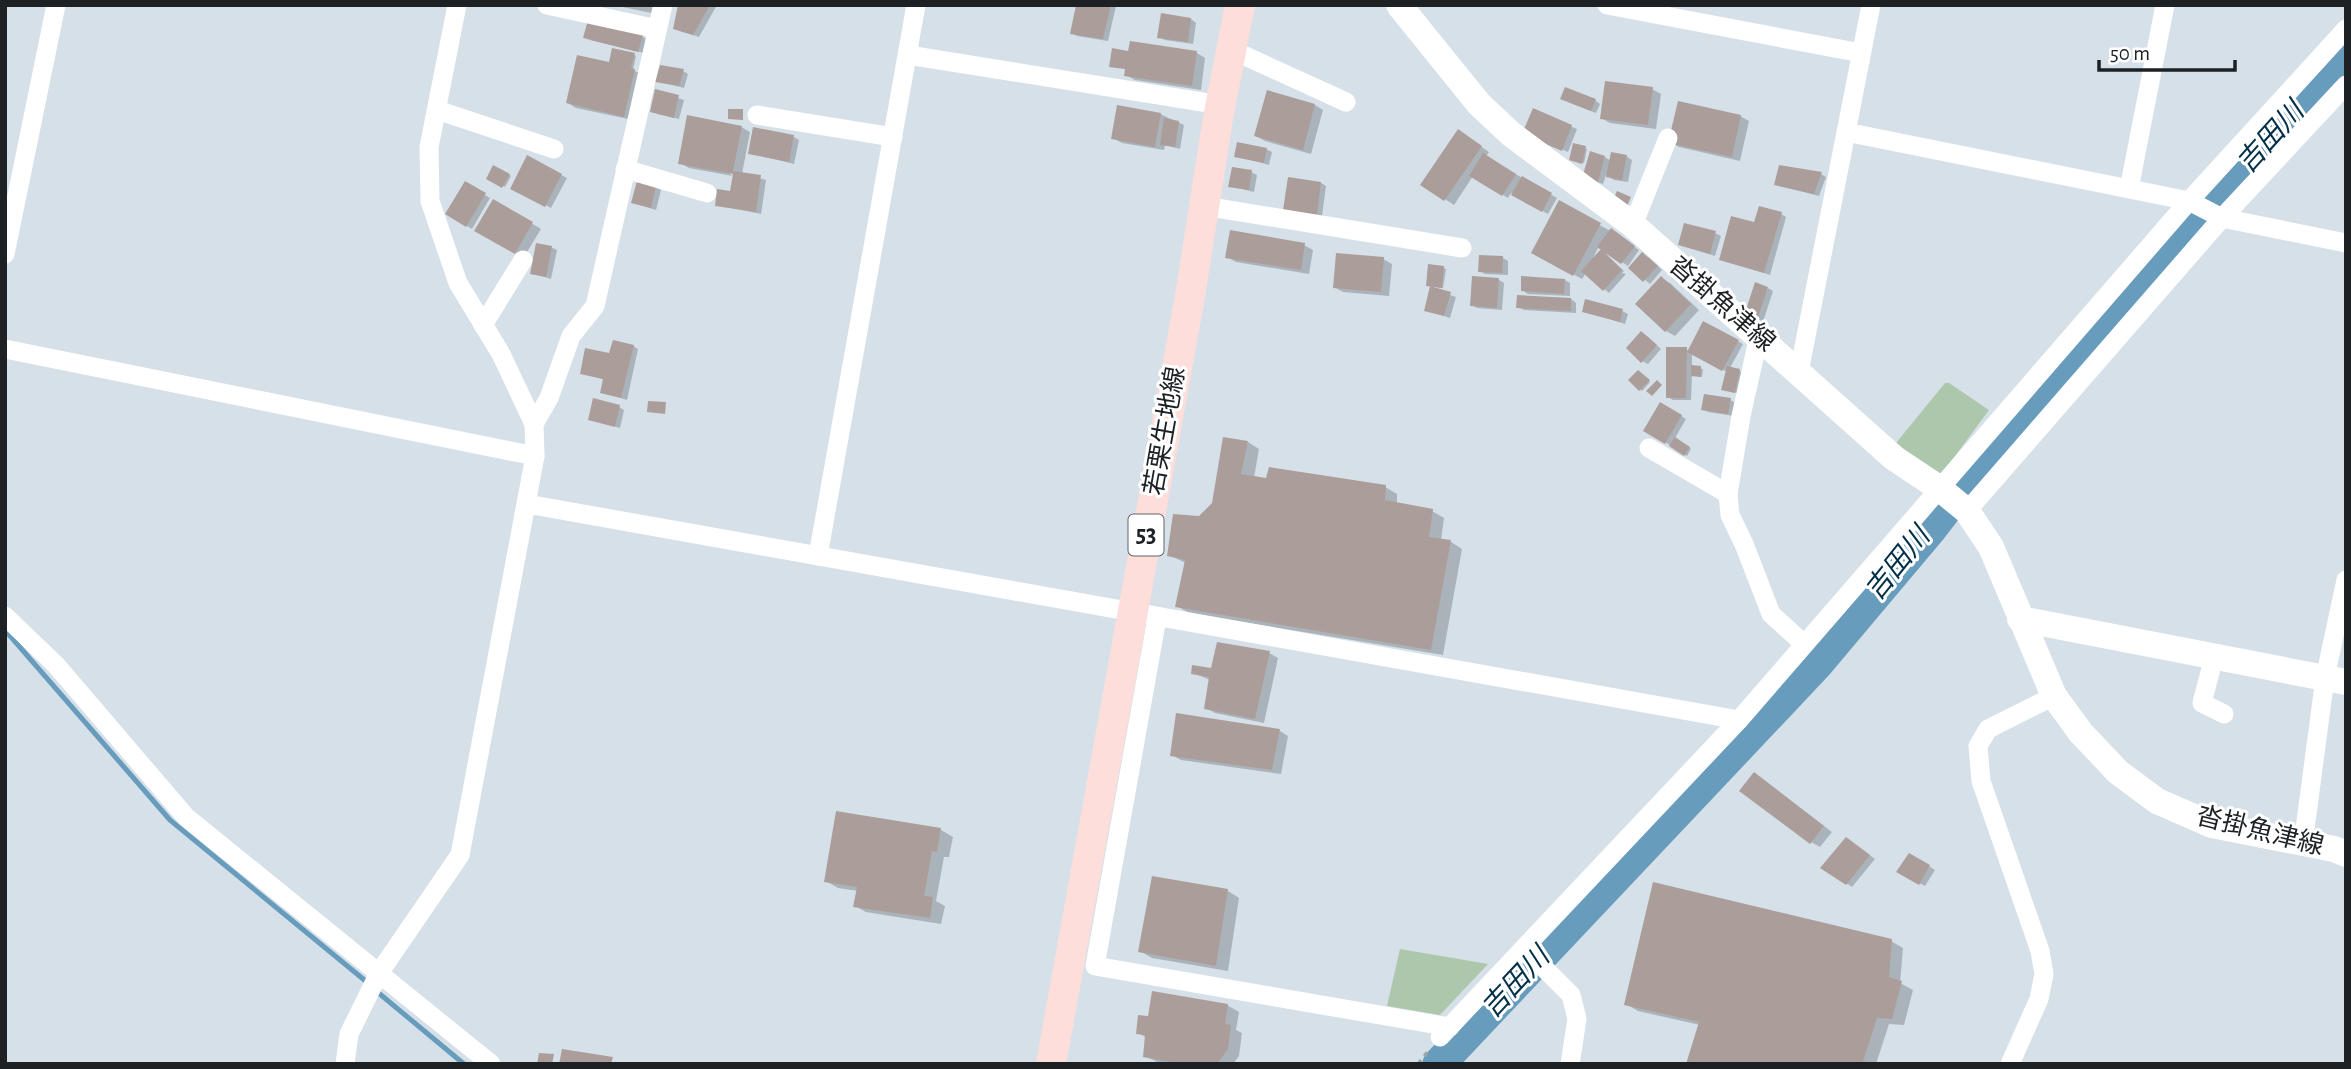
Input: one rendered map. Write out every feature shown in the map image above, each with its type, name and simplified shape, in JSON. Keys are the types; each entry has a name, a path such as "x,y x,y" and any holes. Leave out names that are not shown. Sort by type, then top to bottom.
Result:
{"main road":[{"name":"若栗生地線","path":"1051,1064 1144,615 1204,206 1240,5"},
{"name":"沓掛魚津線","path":"1399,5 1479,104 1511,134 1633,225 1894,458 1953,500 1991,547 2054,696 2081,733 2118,772 2157,801 2212,825 2334,849 2346,854"},
{"path":"2020,619 2336,680"}],"street":[{"path":"5,254 56,5"},
{"path":"345,1064 349,1034 379,973 460,855 535,456 534,424 501,354 458,283 430,201 429,147 457,5"},
{"path":"547,5 657,30"},
{"path":"534,424 549,398 571,336 595,306 663,5"},
{"path":"818,556 916,5"},
{"path":"1607,5 1861,53"},
{"path":"1799,372 1871,5"},
{"path":"2129,189 2165,5"},
{"path":"1953,500 2193,203 2346,29"},
{"path":"1232,50 1346,102"},
{"path":"908,55 1221,105"},
{"path":"1144,615 1095,966 1445,1032 1739,720 1804,644 1953,500 2218,216 2346,85"},
{"path":"437,110 554,149"},
{"path":"757,115 892,137"},
{"path":"1846,132 2193,203 2218,216 2346,243"},
{"path":"1633,225 1668,138"},
{"path":"625,169 707,193"},
{"path":"1204,206 1462,247"},
{"path":"483,325 523,260"},
{"path":"1759,336 1741,416 1728,494 1730,515 1771,614 1804,644"},
{"path":"5,349 535,456"},
{"path":"1648,448 1728,494"},
{"path":"527,504 1739,720"},
{"path":"2303,844 2336,680 2346,580"},
{"path":"5,616 56,665 186,817 491,1064"},
{"path":"2214,657 2202,703 2224,714"},
{"path":"2010,1064 2039,999 2044,974 2040,951 1981,781 1978,746 1988,729 2054,696"},
{"path":"1524,948 1571,995 1577,1019 1570,1064"}],"green space":[{"path":"1945,383 1989,410 1941,475 1892,448"},
{"path":"1400,949 1488,964 1440,1015 1387,1006"}],"building":[{"path":"678,5 710,5 693,35 673,29"},
{"path":"1076,5 1111,5 1103,39 1070,34"},
{"path":"1161,13 1191,18 1188,42 1157,38"},
{"path":"588,20 643,35 638,52 583,38"},
{"path":"1130,41 1197,51 1192,86 1124,76 1125,69 1109,67 1112,48 1128,51"},
{"path":"612,48 635,53 631,68 635,69 624,117 566,103 577,55 609,62"},
{"path":"660,65 684,69 679,86 655,82"},
{"path":"1605,81 1653,87 1648,125 1600,119"},
{"path":"1565,87 1596,99 1591,111 1560,99"},
{"path":"655,89 679,95 674,118 650,112"},
{"path":"1267,90 1315,104 1303,150 1254,136"},
{"path":"1678,101 1741,115 1732,157 1668,143"},
{"path":"1117,105 1161,113 1155,147 1111,139"},
{"path":"1533,108 1572,125 1562,151 1522,134"},
{"path":"728,109 743,109 743,120 728,119"},
{"path":"687,115 742,126 733,171 761,175 756,212 715,206 717,189 730,191 733,174 678,164"},
{"path":"1164,118 1179,121 1175,147 1160,145"},
{"path":"753,127 794,135 789,162 748,154"},
{"path":"1458,129 1482,146 1444,201 1420,185"},
{"path":"1237,142 1267,148 1264,163 1234,157"},
{"path":"1573,143 1586,146 1582,164 1569,160"},
{"path":"1590,151 1605,156 1598,182 1582,178"},
{"path":"1611,152 1627,155 1622,180 1606,177"},
{"path":"1483,153 1516,174 1502,196 1469,176"},
{"path":"527,155 562,174 545,207 510,189"},
{"path":"493,165 510,174 502,188 486,179"},
{"path":"1779,165 1822,172 1814,194 1774,185"},
{"path":"1232,167 1252,170 1249,190 1228,187"},
{"path":"1522,176 1552,193 1542,212 1511,195"},
{"path":"1288,177 1321,182 1317,215 1283,210"},
{"path":"465,181 486,193 466,227 445,214"},
{"path":"637,181 656,186 651,208 631,203"},
{"path":"1617,191 1631,197 1626,209 1612,202"},
{"path":"493,199 533,222 515,254 474,231"},
{"path":"1559,200 1601,223 1573,276 1531,253"},
{"path":"1759,206 1782,212 1764,273 1719,260 1731,216 1754,222"},
{"path":"1684,223 1716,231 1710,254 1678,245"},
{"path":"1611,228 1635,246 1621,264 1597,247"},
{"path":"1230,230 1305,243 1301,270 1225,258"},
{"path":"536,243 552,246 546,277 530,274"},
{"path":"1601,249 1622,270 1603,291 1581,271"},
{"path":"1642,252 1658,266 1643,282 1628,268"},
{"path":"1336,253 1384,257 1381,292 1333,288"},
{"path":"1479,255 1503,256 1502,273 1478,272"},
{"path":"1428,264 1444,266 1442,288 1426,286"},
{"path":"1472,276 1499,278 1497,308 1470,306"},
{"path":"1521,276 1565,279 1564,294 1521,291"},
{"path":"1661,276 1691,304 1665,332 1635,304"},
{"path":"1755,282 1768,287 1756,323 1743,319"},
{"path":"1430,286 1451,292 1444,316 1424,311"},
{"path":"1517,295 1571,298 1571,311 1516,308"},
{"path":"1585,299 1623,309 1620,322 1582,312"},
{"path":"1703,321 1739,340 1722,371 1687,352"},
{"path":"1641,331 1657,345 1641,363 1626,348"},
{"path":"613,340 634,345 621,398 600,393 603,379 580,374 585,348 609,353"},
{"path":"1666,347 1687,347 1686,398 1666,398"},
{"path":"1691,365 1701,366 1701,377 1691,376"},
{"path":"1727,366 1740,369 1735,393 1721,390"},
{"path":"1638,370 1650,380 1639,391 1628,380"},
{"path":"1657,380 1662,385 1652,396 1646,391"},
{"path":"1704,394 1731,398 1728,414 1701,410"},
{"path":"593,398 620,405 615,427 588,420"},
{"path":"648,401 666,402 665,414 647,412"},
{"path":"1660,402 1682,415 1665,444 1643,431"},
{"path":"1223,437 1248,441 1241,474 1266,478 1269,467 1386,485 1385,500 1433,509 1429,537 1451,540 1431,650 1175,607 1185,560 1167,556 1173,514 1199,516 1212,503"},
{"path":"1675,437 1690,447 1684,456 1669,446"},
{"path":"1217,642 1270,651 1255,719 1204,709 1209,677 1191,674 1192,665 1211,668"},
{"path":"1176,713 1280,729 1272,770 1170,756"},
{"path":"1754,772 1824,826 1810,844 1739,791"},
{"path":"836,811 941,828 937,852 932,851 924,896 933,897 930,918 853,907 857,887 824,882"},
{"path":"1846,837 1870,855 1846,885 1820,868"},
{"path":"1909,853 1930,865 1919,885 1896,872"},
{"path":"1152,876 1228,889 1216,966 1138,952"},
{"path":"1653,882 1892,939 1889,977 1902,981 1892,1019 1877,1018 1863,1061 1872,1064 1686,1064 1699,1022 1624,1005"},
{"path":"1152,991 1228,1004 1225,1024 1231,1025 1228,1049 1217,1064 1183,1064 1143,1057 1145,1035 1136,1034 1138,1015 1148,1016"},
{"path":"562,1049 613,1057 611,1064 559,1064"},
{"path":"539,1053 554,1054 552,1064 537,1064"}],"waterway":[{"name":"吉田川","path":"1439,1064 1815,666 1932,527 2032,398 2346,55"},
{"path":"5,630 170,820 368,983"},
{"path":"375,990 464,1064"}]}
